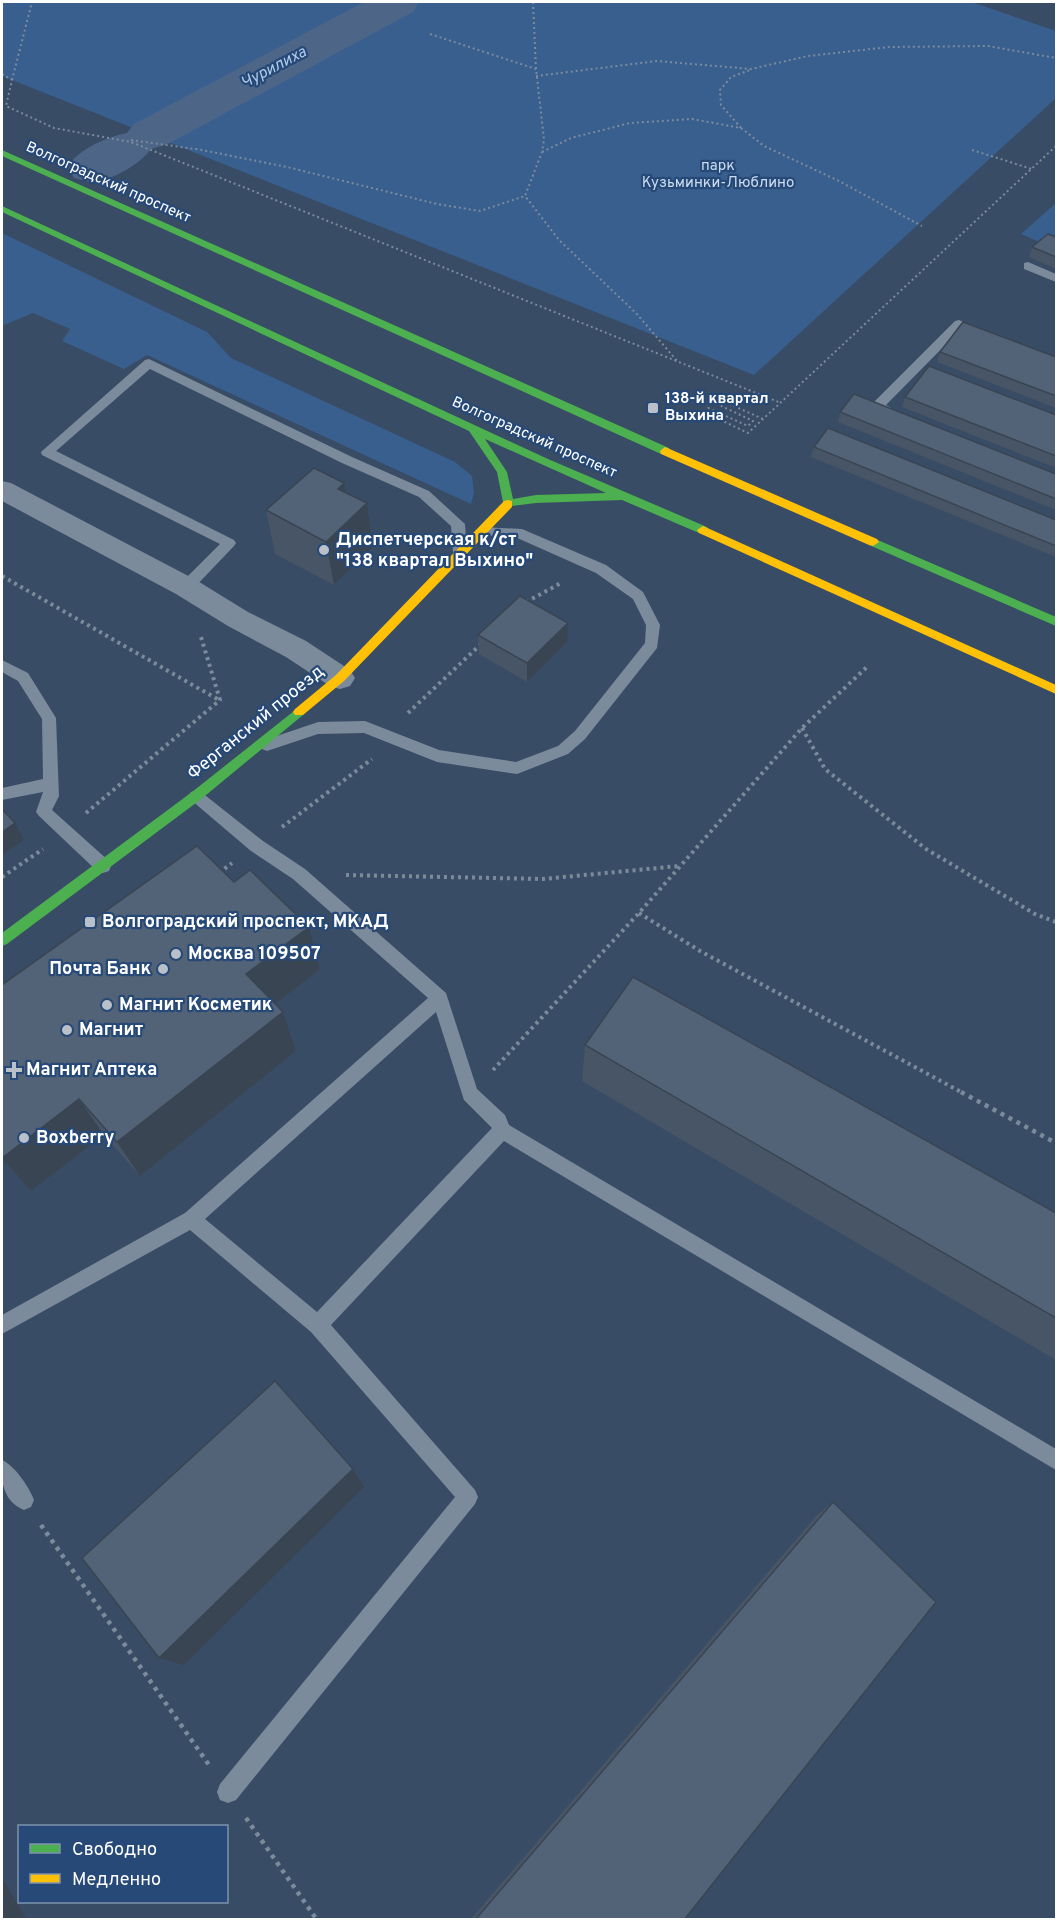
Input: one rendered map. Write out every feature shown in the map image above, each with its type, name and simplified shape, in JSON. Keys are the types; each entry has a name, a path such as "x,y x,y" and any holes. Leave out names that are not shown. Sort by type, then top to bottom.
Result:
{"main road":[{"name":"Волгоградский проспект","path":"2,153 687,460 1056,622"},
{"name":"Волгоградский проспект","path":"2,209 472,428 1056,690"},
{"path":"472,428 501,468 509,488 508,504 536,499 625,496"},
{"name":"Ферганский проезд","path":"2,940 196,796 340,678 459,552 483,532 508,504"}],"street":[{"path":"2,490 186,587 238,619 296,649 340,678"}],"lane":[{"path":"1028,266 1056,278"},
{"path":"908,418 877,406 923,367 959,324 991,336"},
{"path":"186,587 229,543 47,452 149,363 347,460 424,494 458,524 459,552"},
{"path":"255,749 318,728 365,727 437,756 517,768 563,750 580,735 652,644 653,625 638,596 596,565 517,532 483,532"},
{"path":"2,665 22,676 49,718 51,796 44,812 103,866"},
{"path":"2,794 50,784"},
{"path":"196,796 257,846 299,874 440,998 470,1094 499,1120 502,1130 1056,1460"},
{"path":"2,1325 191,1219 440,998"},
{"path":"318,1325 502,1130"},
{"path":"191,1219 318,1325 468,1497 228,1792"},
{"path":"2,1470 24,1500"}],"path":[{"path":"32,2 6,106 54,128 131,142 781,403"},
{"path":"525,196 542,152 544,139 536,76 532,2"},
{"path":"429,34 536,69"},
{"path":"922,226 837,180 764,146 741,128 721,105 720,90 731,77 751,69 808,56 889,47 988,46 1056,58"},
{"path":"536,76 657,61 751,69"},
{"path":"2,74 12,80"},
{"path":"542,152 572,138 630,123 692,119 741,128"},
{"path":"74,132 255,160 437,204 480,211 525,196"},
{"path":"763,419 716,398 713,402 753,421 748,426 708,408 704,412 748,433 1056,146"},
{"path":"972,150 1032,170"},
{"path":"525,196 559,240 627,302 661,338 678,362"},
{"path":"520,608 528,600 596,565"},
{"path":"2,576 220,700"},
{"path":"186,587 220,700"},
{"path":"210,879 397,740 404,731 409,711 486,640"},
{"path":"470,1094 639,913 802,728 868,666"},
{"path":"2,877 45,848 220,700"},
{"path":"802,728 825,770 926,849 1035,914 1056,922"},
{"path":"299,874 543,879 680,866"},
{"path":"639,913 700,951 1056,1143"},
{"path":"24,1500 317,1920"}],"green space":[{"name":"парк Кузьминки-Люблино","path":"2,2 972,2 1056,31 1056,98 754,375 2,76"},
{"path":"1056,203 1056,249 1021,234"},
{"path":"2,233 207,332 231,358 455,462 472,476 474,493 471,504 147,355 124,369 62,341 70,329 33,313 2,324"}],"building":[{"path":"1048,234 1056,237 1056,257 1032,247"},
{"path":"963,322 1056,357 1056,396 940,352"},
{"path":"929,366 1056,415 1056,456 905,397"},
{"path":"854,394 1056,474 1056,499 840,412"},
{"path":"828,428 1056,520 1056,546 814,447"},
{"path":"314,468 344,483 338,489 367,503 326,542 266,510"},
{"path":"520,596 568,623 527,663 478,635"},
{"path":"2,809 15,823 2,832"},
{"path":"197,846 234,882 250,870 309,927 246,974 283,1012 117,1142 79,1099 2,1158 2,985"},
{"path":"633,977 1056,1213 1056,1318 585,1045"},
{"path":"275,1381 353,1469 159,1658 82,1558"},
{"path":"833,1502 936,1602 684,1920 475,1920"}],"waterway":[{"name":"Чурилиха","path":"151,134 397,2"},
{"name":"Чурилиха","path":"92,167 127,148"}],"traffic: fast":[{"path":"2,153 665,451"},
{"path":"2,209 544,462 703,530"},
{"path":"472,428 502,472 508,504"},
{"path":"508,504 536,499 625,496"},
{"path":"873,542 1056,622"},
{"path":"2,940 196,796 299,712"}],"traffic: slow":[{"path":"665,451 873,542"},
{"path":"299,712 340,678 508,504"},
{"path":"703,530 1056,690"}],"place":[{"name":"138-й квартал Выхина","path":"653,408"},
{"name":"Диспетчерская к/ст \"138 квартал Выхино\"","path":"324,550"},
{"name":"Волгоградский проспект, МКАД","path":"90,922"},
{"name":"Москва 109507","path":"176,954"},
{"name":"Почта Банк","path":"163,969"},
{"name":"Магнит Косметик","path":"107,1005"},
{"name":"Магнит","path":"67,1030"},
{"name":"Магнит Аптека","path":"14,1070"},
{"name":"Boxberry","path":"24,1138"}]}
